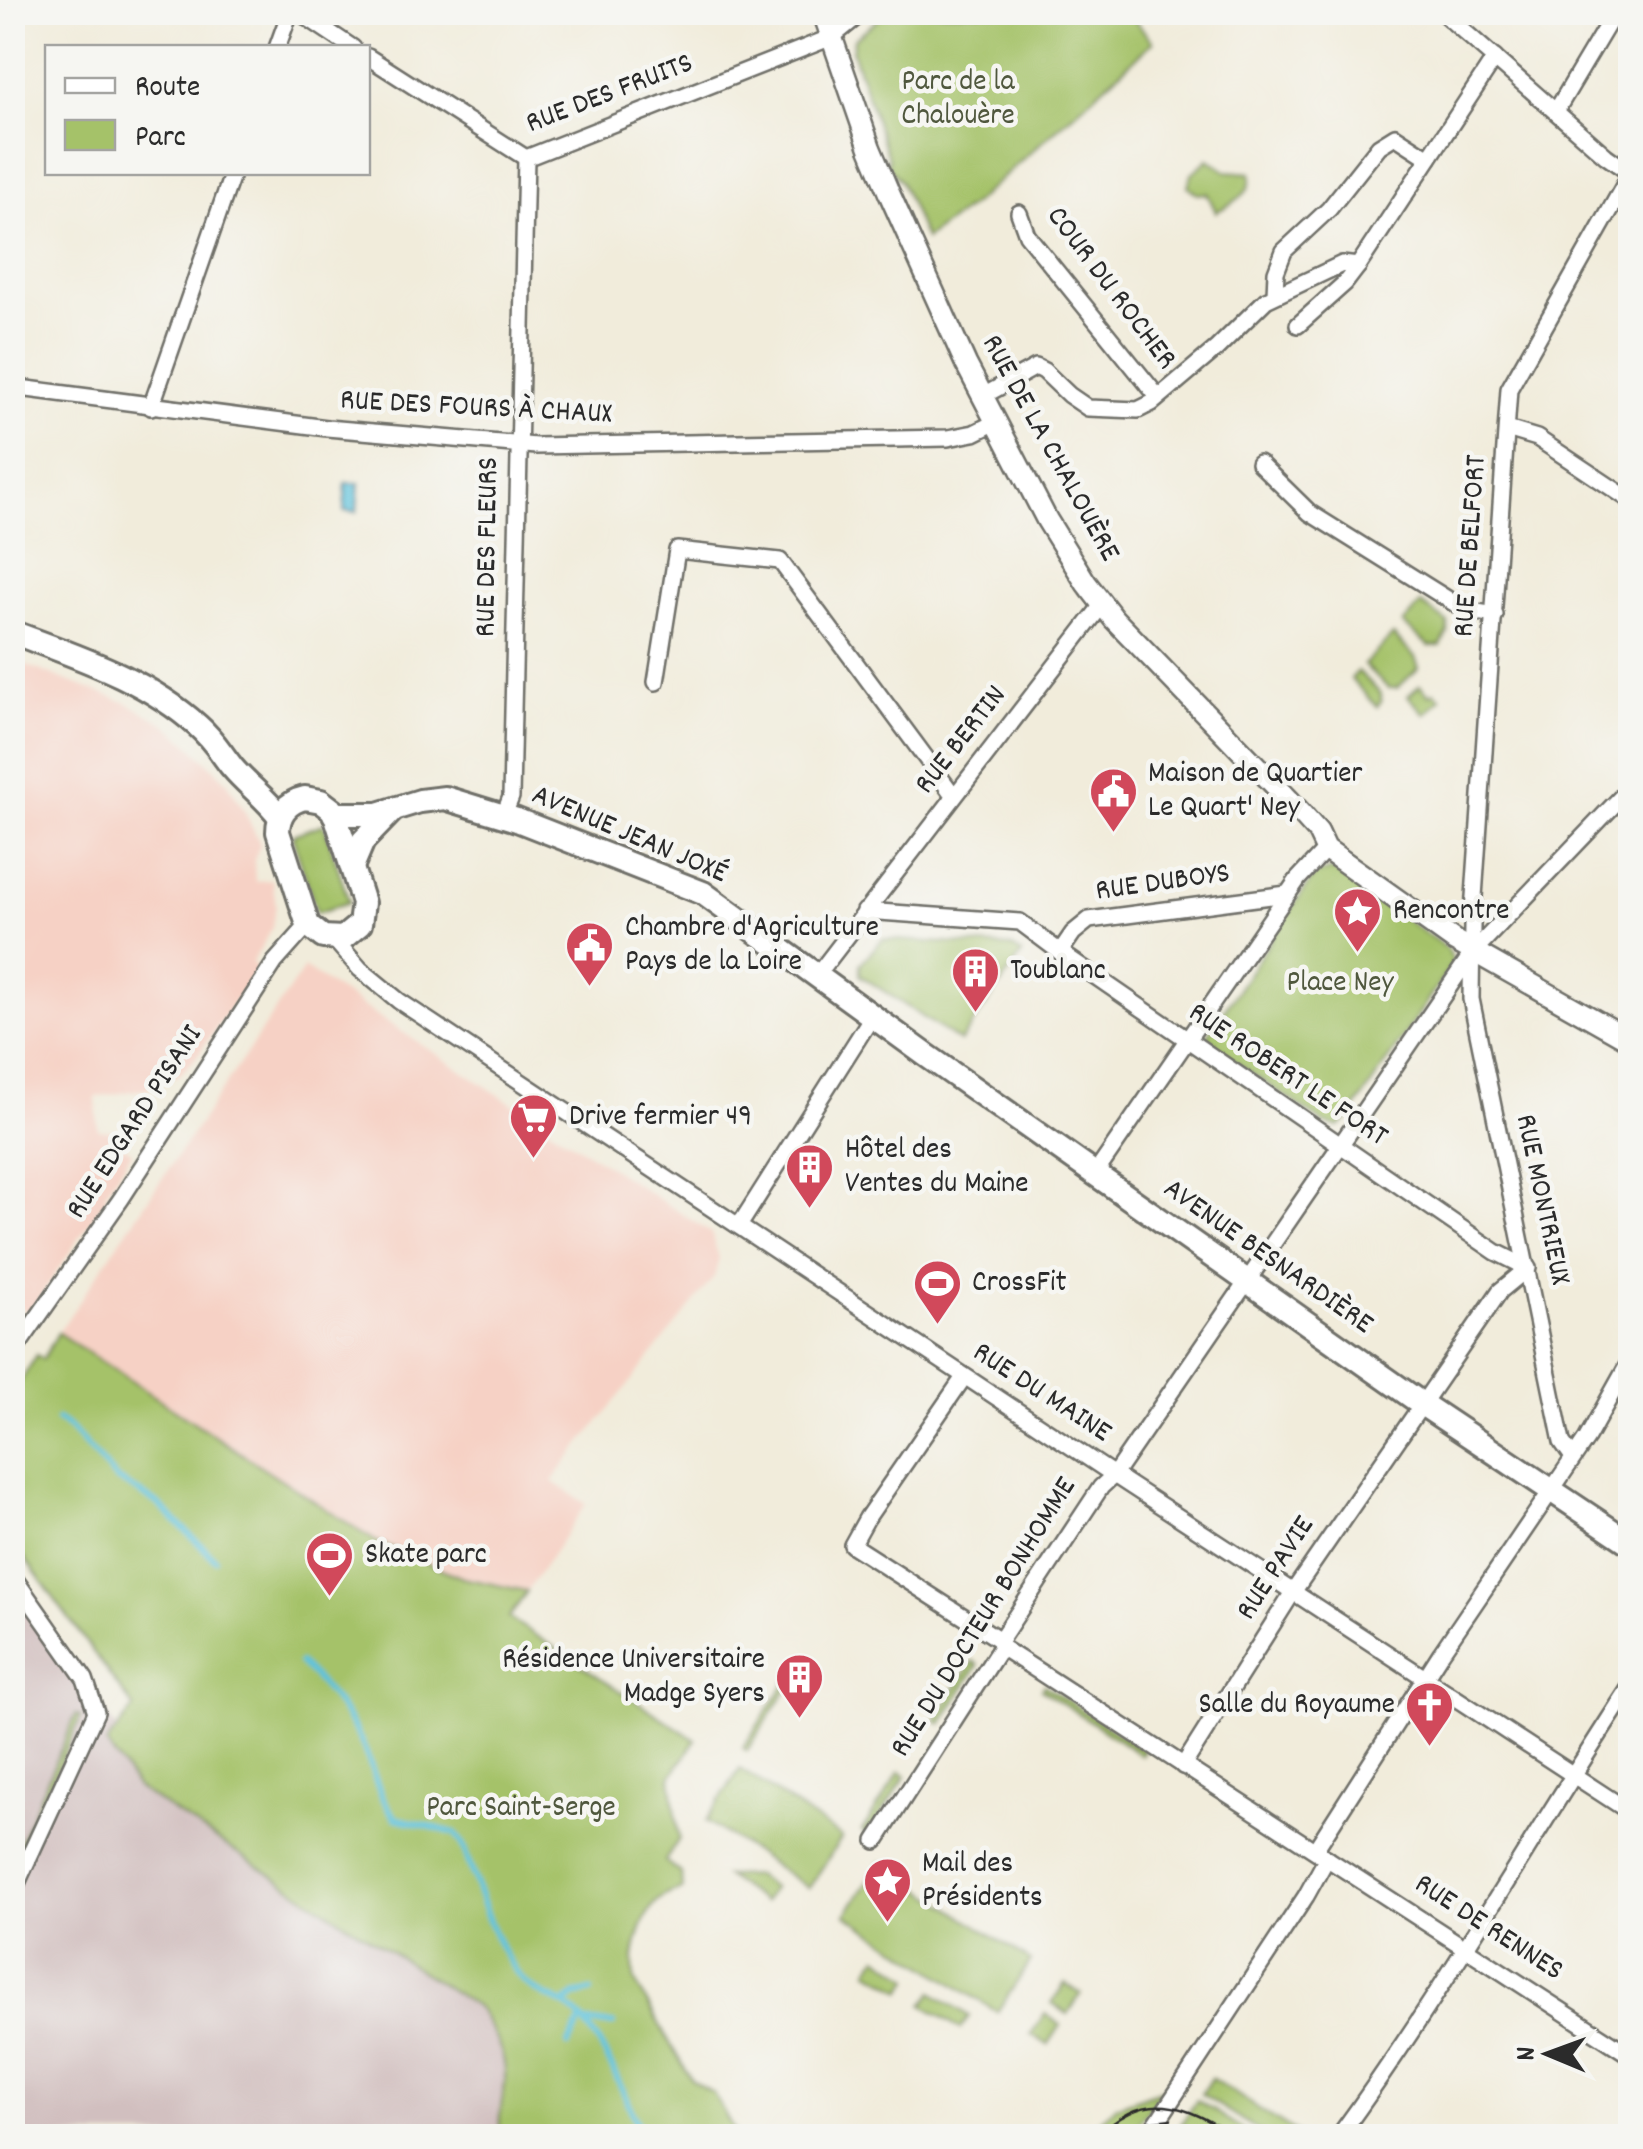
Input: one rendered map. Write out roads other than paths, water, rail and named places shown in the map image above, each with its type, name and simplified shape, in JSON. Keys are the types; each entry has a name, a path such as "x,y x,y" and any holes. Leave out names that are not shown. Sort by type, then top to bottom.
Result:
{"main road":[{"path":"12,632 131,679 182,713 269,802 287,809 278,832 308,925 323,938 334,939 351,934 362,920 363,903 334,814"},
{"name":"AVENUE JEAN JOXÉ","path":"287,809 317,799 334,814 378,814 445,798 504,815 703,893 873,1015"},
{"path":"352,867 364,841 392,811"},
{"name":"AVENUE BESNARDIÈRE","path":"873,1015 1422,1404 1630,1542"}],"street":[{"path":"278,45 290,12"},
{"path":"299,12 348,45"},
{"name":"RUE DE LA CHALOUÈRE","path":"823,12 870,148 982,396 1047,520 1102,605 1292,802 1318,832 1326,849 1473,952 1630,1040"},
{"name":"RUE DES FRUITS","path":"370,58 526,158 832,37 864,12"},
{"path":"1442,12 1630,174"},
{"path":"1556,111 1615,12"},
{"path":"1298,325 1345,283 1358,266 1495,58"},
{"path":"1275,294 1276,272 1284,251 1329,209 1388,138 1402,138 1429,158"},
{"name":"RUE DES FLEURS","path":"504,815 511,797 526,158"},
{"name":"RUE DE BELFORT","path":"1473,952 1473,908 1512,382 1630,174"},
{"path":"151,407 232,175"},
{"name":"COUR DU ROCHER","path":"1019,214 1027,234 1158,397"},
{"name":"COUR DU ROCHER","path":"982,396 1036,367 1088,408 1138,410 1158,397 1275,294 1342,264 1358,266"},
{"name":"RUE DES FOURS À CHAUX","path":"14,386 151,407 519,445 948,438 974,433 996,422"},
{"path":"1506,429 1537,438 1630,500"},
{"path":"1260,463 1310,513 1465,610 1495,616"},
{"path":"656,682 678,550 780,561 954,796"},
{"name":"RUE BERTIN","path":"818,974 1102,605"},
{"name":"RUE DU DOCTEUR BONHOMME","path":"876,1841 1101,1487 1114,1475 1473,952 1630,788"},
{"path":"1095,1174 1287,894 1326,849"},
{"name":"RUE DUBOYS","path":"1060,952 1081,924 1089,920 1287,894"},
{"name":"RUE ROBERT LE FORT","path":"866,911 1020,922 1340,1146 1496,1252 1528,1268"},
{"name":"RUE EDGARD PISANI","path":"12,1354 120,1199 275,962 308,925"},
{"name":"RUE DU MAINE","path":"334,939 360,969 399,1001 964,1377 1630,1812"},
{"name":"RUE MONTRIEUX","path":"1473,952 1471,999 1562,1442 1572,1456"},
{"path":"740,1226 873,1015"},
{"name":"RUE PAVIE","path":"1183,1766 1293,1592 1500,1291 1528,1268"},
{"path":"1148,2136 1306,1896 1321,1854 1426,1678 1596,1424 1630,1361"},
{"name":"RUE DE RENNES","path":"964,1377 852,1545 1183,1766 1630,2055"},
{"path":"12,1575 85,1679 96,1712 12,1894"},
{"path":"1339,2136 1483,1923 1630,1686"}],"water":[{"path":"346,483 359,483 357,512 344,511"}],"waterway":[{"path":"57,1420 68,1426 116,1479 157,1503 215,1559"},
{"path":"300,1663 354,1728 381,1795 396,1818 455,1833 493,1930 510,1962 526,1984 570,2009 587,2026 606,2055 643,2136"},
{"path":"565,2003 591,1991"},
{"path":"568,2045 582,2020"},
{"path":"585,2023 613,2024"}],"tram line":[{"path":"1099,2136 1116,2121 1149,2106 1182,2109 1234,2136"},
{"path":"1121,2136 1147,2122 1171,2119"}],"place":[{"name":"Maison de Quartier Le Quart' Ney","path":"1113,834"},
{"name":"Rencontre","path":"1358,954"},
{"name":"Chambre d'Agriculture Pays de la Loire","path":"590,988"},
{"name":"Toublanc","path":"975,1014"},
{"name":"Drive fermier 49","path":"534,1160"},
{"name":"Hôtel des Ventes du Maine","path":"810,1210"},
{"name":"CrossFit","path":"937,1326"},
{"name":"Skate parc","path":"330,1598"},
{"name":"Résidence Universitaire Madge Syers","path":"800,1720"},
{"name":"Salle du Royaume","path":"1430,1748"},
{"name":"Mail des Présidents","path":"887,1924"}],"park label":[{"name":"Parc de la Chalouère","path":"958,100"},
{"name":"Place Ney","path":"1340,984"},
{"name":"Parc Saint-Serge","path":"521,1809"}]}
